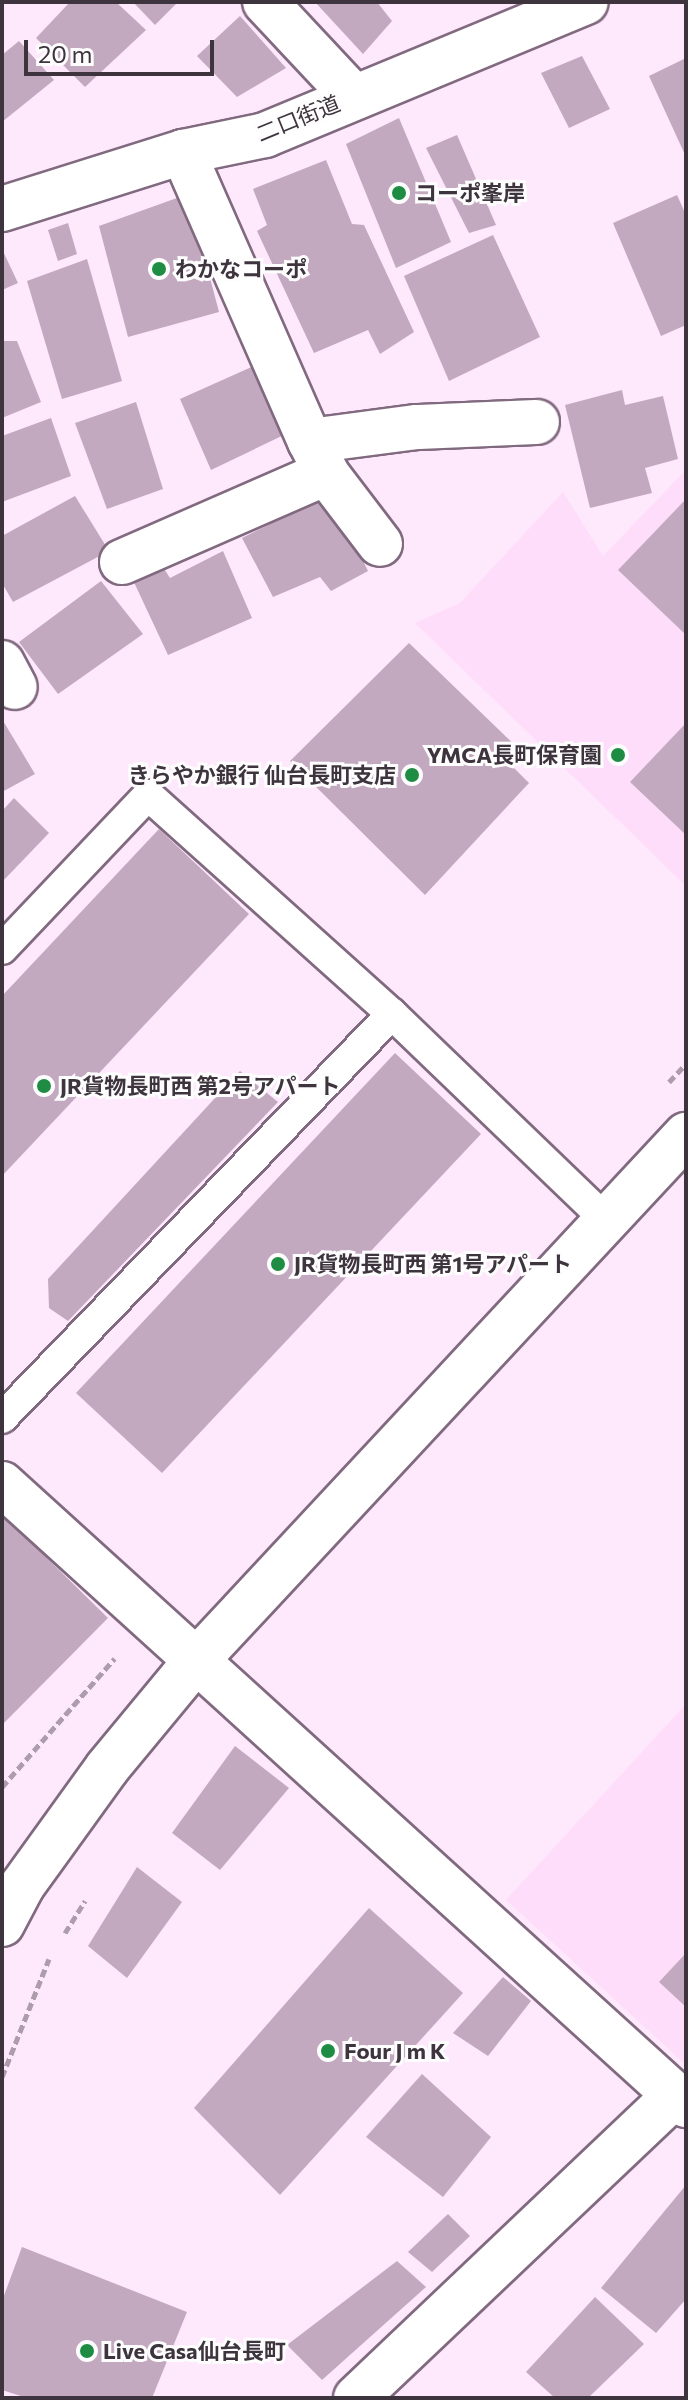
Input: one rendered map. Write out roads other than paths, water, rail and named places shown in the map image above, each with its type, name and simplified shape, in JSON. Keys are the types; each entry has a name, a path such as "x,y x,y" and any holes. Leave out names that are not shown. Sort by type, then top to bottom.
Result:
{"street":[{"path":"265,2 353,96"},
{"name":"二口街道","path":"2,209 183,152 265,135 586,2"},
{"path":"183,152 318,457 380,544"},
{"path":"122,562 318,457 417,427 537,422"},
{"path":"2,1924 22,1886 107,1768 194,1663 686,1135"},
{"path":"2,1484 194,1663 357,1804 680,2100 384,2388"}],"lane":[{"path":"2,949 148,795 392,1014 605,1219"},
{"path":"2,1418 392,1014"}],"place":[{"name":"コーポ峯岸","path":"399,193"},
{"name":"わかなコーポ","path":"159,269"},
{"name":"YMCA長町保育園","path":"618,755"},
{"name":"きらやか銀行 仙台長町支店","path":"412,775"},
{"name":"JR貨物長町西 第2号アパート","path":"44,1086"},
{"name":"JR貨物長町西 第1号アパート","path":"278,1264"},
{"name":"Four J m K","path":"328,2051"},
{"name":"Live Casa仙台長町","path":"87,2351"}]}
